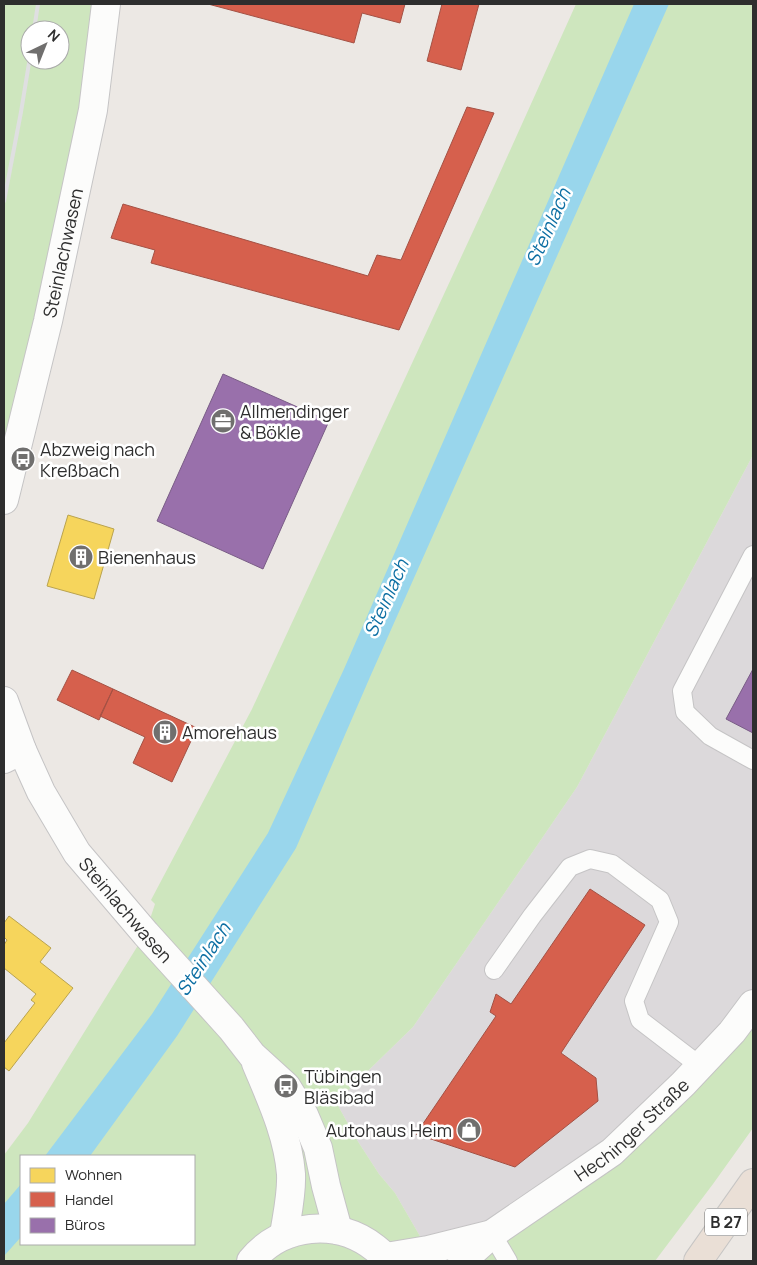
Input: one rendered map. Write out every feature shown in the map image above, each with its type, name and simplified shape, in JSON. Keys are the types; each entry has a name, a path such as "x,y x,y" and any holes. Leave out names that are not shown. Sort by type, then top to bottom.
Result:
{"highway":[{"name":"B 27","path":"698,1261 753,1183"}],"street":[{"name":"Steinlachwasen","path":"4,500 48,321 93,110 106,4"},
{"name":"Steinlachwasen","path":"4,701 13,755 40,792 77,853 146,934 231,1028 252,1055 286,1086 304,1115 318,1148 338,1230"},
{"name":"Hechinger Straße","path":"462,1261 492,1234 612,1152 683,1084 732,1032 753,1004"},
{"name":"Steinlachwasen","path":"252,1055 276,1110 288,1157 291,1191 284,1235"},
{"path":"251,1261 260,1251 284,1235 301,1230 320,1228 338,1230 364,1240 387,1259"},
{"name":"Hechinger Straße","path":"387,1259 492,1234"}],"lane":[{"path":"753,555 682,691 686,712 710,736 753,760"},
{"path":"494,970 570,867 590,859 612,864 660,900 669,922 634,1000 640,1020 700,1066"},
{"path":"492,1234 508,1261"}],"shaded area":[{"path":"753,455 753,1004 683,1084 492,1234 428,1250 395,1193 379,1174 357,1140 336,1102 413,1027 577,787"}],"green space":[{"path":"4,4 106,4 4,500"},
{"path":"576,4 753,4 753,455 577,787 413,1027 336,1102 357,1140 379,1174 395,1193 428,1250 492,1234 612,1152 753,1004 753,1128 655,1261 4,1261 4,1155 28,1123 145,934 155,904 151,900 252,709"}],"water":[{"name":"Steinlach","path":"634,4 669,4 296,848 177,1036 91,1155 46,1155 152,1014 268,833 344,669"},
{"path":"20,1185 20,1238 4,1256 4,1204"}],"building: Wohnen":[{"name":"Bienenhaus","path":"68,515 114,529 94,599 47,586"},
{"path":"9,916 51,948 40,962 73,988 9,1071 4,1067 4,1043 35,1003 31,1000 36,994 4,968 4,945 7,940 4,937 4,923"}],"building: Handel":[{"path":"208,4 405,4 400,23 362,13 354,43"},
{"path":"442,4 479,4 461,70 427,61"},
{"path":"467,107 494,113 399,330 151,263 155,250 111,238 123,204 368,276 377,255 401,260"},
{"path":"72,670 113,689 99,720 57,700"},
{"name":"Amorehaus","path":"113,689 197,728 172,782 133,763 145,737 100,716"},
{"path":"590,889 645,925 561,1053 596,1078 598,1101 515,1167 416,1134 496,1016 490,1012 496,994 511,1004"}],"building: Büros":[{"path":"223,374 329,421 263,569 157,521"},
{"path":"753,669 753,733 726,719"}],"railway":[{"path":"36,20 38,4"},
{"path":"4,201 28,70"}],"place":[{"name":"Allmendinger & Bökle","path":"223,421"},
{"name":"Abzweig nach Kreßbach","path":"23,459"},
{"name":"Bienenhaus","path":"81,557"},
{"name":"Amorehaus","path":"165,732"},
{"name":"Tübingen Bläsibad","path":"286,1086"},
{"name":"Autohaus Heim","path":"469,1130"}]}
